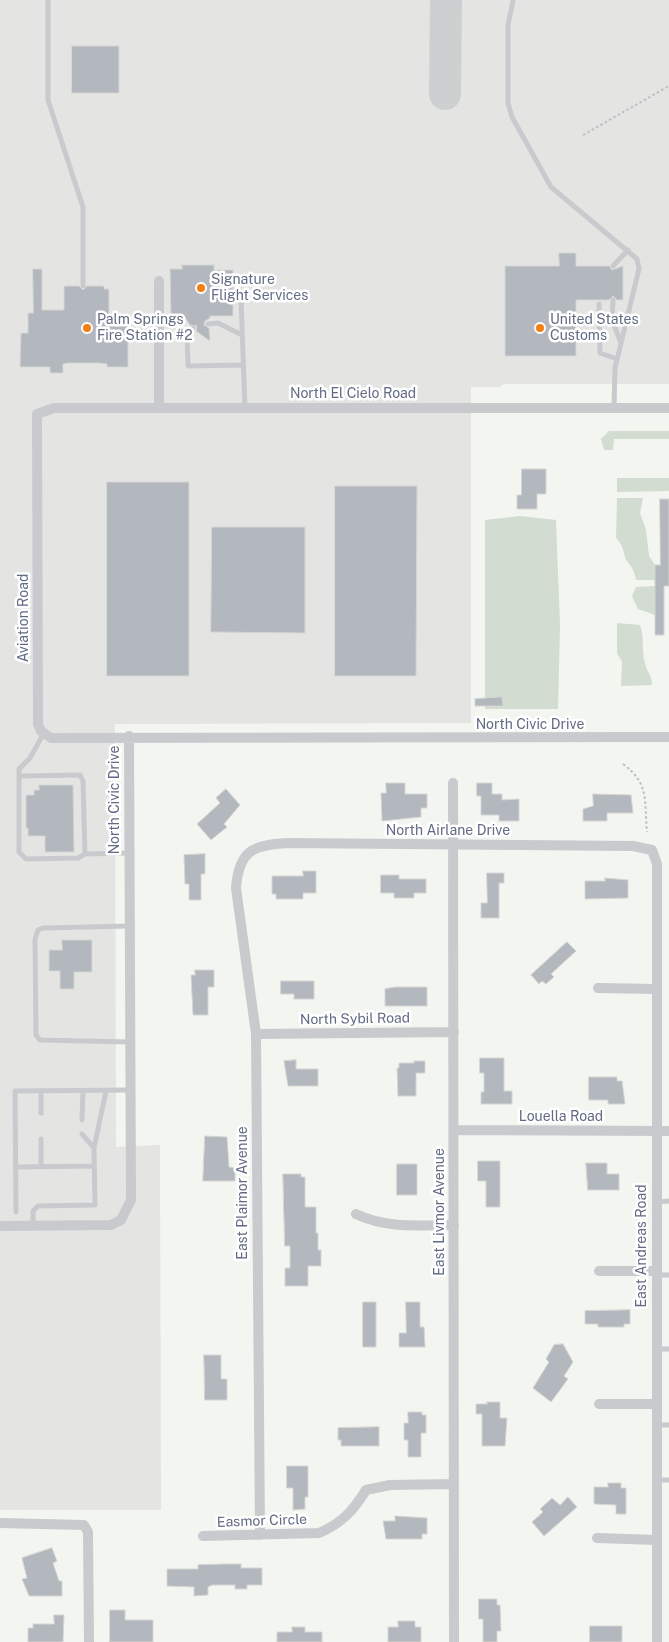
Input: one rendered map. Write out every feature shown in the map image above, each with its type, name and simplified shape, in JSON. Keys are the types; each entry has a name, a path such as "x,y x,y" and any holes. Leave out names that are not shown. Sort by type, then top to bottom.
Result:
{"street":[{"path":"159,281 159,408"},
{"name":"North El Cielo Road","path":"37,414 54,408 669,408"},
{"name":"Aviation Road","path":"37,414 38,724 44,733"},
{"path":"44,733 51,738 129,736"},
{"name":"North Civic Drive","path":"0,1226 111,1225 121,1220 125,1215 131,1200 129,736 453,739 669,737"},
{"name":"East Livmor Avenue","path":"453,783 454,1642"},
{"name":"North Airlane Drive","path":"247,854 261,845 288,843 633,846 652,850"},
{"name":"East Andreas Road","path":"652,850 657,864 656,1425 658,1642"},
{"name":"East Plaimor Avenue","path":"247,854 237,869 236,888 256,1034 260,1535"},
{"path":"598,988 656,989"},
{"name":"North Sybil Road","path":"256,1034 454,1032"},
{"name":"Louella Road","path":"454,1130 669,1131"},
{"path":"356,1214 372,1222 389,1225 454,1224"},
{"path":"599,1271 656,1273"},
{"path":"599,1404 656,1404"},
{"name":"Easmor Circle","path":"203,1536 319,1532 336,1525 352,1513 366,1490 390,1485 454,1484"},
{"path":"0,1523 84,1525 88,1532 89,1642"},
{"path":"597,1538 658,1540"}],"lane":[{"path":"48,0 48,100 83,207 83,286"},
{"path":"513,1 508,25 508,103 512,117 551,187 568,204 637,259 639,269 617,359 614,407"},
{"path":"613,266 628,250"},
{"path":"242,299 245,408"},
{"path":"613,300 612,320 621,343"},
{"path":"599,304 600,353 617,359"},
{"path":"208,324 218,323 242,335"},
{"path":"193,328 187,332 188,366 244,365"},
{"path":"44,733 30,758 20,769 19,852 26,859 78,858 84,854 130,853"},
{"path":"20,776 80,775 83,781 84,854"},
{"path":"130,926 43,928 38,930 35,948 36,1036 40,1040 130,1042"},
{"path":"16,1212 15,1091 130,1090"},
{"path":"41,1091 41,1113"},
{"path":"82,1120 83,1091"},
{"path":"33,1226 33,1211 38,1206 94,1205 94,1148 106,1091"},
{"path":"82,1134 94,1148"},
{"path":"41,1139 41,1167"},
{"path":"16,1167 94,1166"},
{"path":"656,1202 669,1201"},
{"path":"656,1273 669,1275"},
{"path":"656,1350 669,1350"},
{"path":"656,1425 669,1425"},
{"path":"657,1480 669,1480"}],"path":[{"path":"583,135 669,86"},
{"path":"623,764 642,781 647,832"}],"shaded area":[{"path":"0,0 669,0 669,384 504,384 499,387 471,387 471,723 115,724 116,1147 160,1145 161,1510 0,1510"},
{"path":"609,431 669,431 669,439 614,439 613,450 604,450 601,439"},
{"path":"617,478 669,478 669,491 617,492"},
{"path":"617,498 643,498 640,513 646,530 649,556 655,565 655,580 636,580 633,570 616,538"},
{"path":"520,516 556,520 560,625 558,709 485,709 485,520"},
{"path":"655,586 655,615 638,609 632,596 636,587"},
{"path":"617,623 640,625 644,658 652,685 621,686 622,662 617,653"}],"building":[{"path":"72,46 119,46 119,93 72,93"},
{"name":"United States Customs","path":"559,253 576,253 576,266 609,266 612,270 623,266 623,300 617,300 613,296 609,300 576,300 576,356 505,356 505,266 559,266"},
{"name":"Signature Flight Services","path":"182,265 214,265 214,270 233,270 233,316 210,316 205,321 204,325 209,328 210,341 196,331 197,326 190,325 184,316 171,316 170,269 182,269"},
{"name":"Palm Springs Fire Station #2","path":"33,269 42,269 42,310 64,310 64,286 79,286 83,290 87,286 104,286 104,289 109,289 109,322 128,322 128,367 107,367 107,364 99,363 68,363 63,364 63,373 50,373 50,367 20,367 21,333 28,333 28,313 33,313"},
{"path":"522,469 546,469 546,494 537,494 537,509 517,509 517,495 521,495"},
{"path":"107,482 189,482 189,676 107,676"},
{"path":"335,486 417,486 416,676 335,676"},
{"path":"660,499 669,499 669,586 664,586 664,635 655,635 655,565 660,565"},
{"path":"212,527 305,527 305,633 211,632"},
{"path":"502,697 503,706 475,706 475,699"},
{"path":"386,783 405,783 405,794 427,794 427,808 421,808 421,817 382,821 381,793 386,793"},
{"path":"477,783 492,783 492,794 502,794 502,800 519,799 519,821 499,821 499,815 481,815 481,796 477,796"},
{"path":"39,785 73,785 74,852 45,852 45,836 28,836 28,828 26,828 26,795 34,795 34,790 39,790"},
{"path":"226,789 240,805 224,824 227,827 211,840 197,824 220,803 216,798"},
{"path":"593,794 631,795 633,813 607,813 607,821 583,821 583,809 593,806"},
{"path":"205,854 205,874 201,874 201,900 189,900 189,884 185,884 184,855"},
{"path":"303,871 316,871 316,893 303,893 303,899 276,899 276,894 272,894 272,876 303,876"},
{"path":"487,873 504,873 504,883 499,883 499,918 481,918 481,903 487,903"},
{"path":"381,875 399,875 399,879 426,879 426,893 414,893 414,898 394,898 394,893 381,893"},
{"path":"605,878 628,880 628,898 585,899 585,881 605,881"},
{"path":"62,940 92,940 92,972 74,972 74,989 60,989 60,971 49,971 49,950 62,950"},
{"path":"567,942 576,951 551,974 554,977 546,984 542,981 539,984 531,975"},
{"path":"195,970 214,970 214,987 208,987 208,1015 193,1015 191,975 195,975"},
{"path":"281,981 314,981 314,999 294,999 294,994 281,994"},
{"path":"427,987 427,1006 385,1006 385,989"},
{"path":"480,1058 504,1058 504,1091 512,1091 512,1104 481,1104 481,1092 484,1092 484,1073 480,1073"},
{"path":"296,1060 296,1069 318,1069 318,1086 288,1086 284,1061"},
{"path":"414,1061 425,1061 425,1073 416,1073 416,1096 398,1096 397,1068 399,1068 399,1063 414,1063"},
{"path":"589,1077 617,1077 617,1081 622,1081 625,1104 608,1104 608,1100 589,1100"},
{"path":"205,1136 227,1137 229,1167 235,1168 235,1181 203,1181"},
{"path":"478,1161 500,1161 500,1207 486,1207 486,1181 478,1181"},
{"path":"586,1163 607,1163 607,1174 619,1174 619,1190 588,1190"},
{"path":"397,1164 417,1164 417,1195 397,1195"},
{"path":"283,1174 301,1174 301,1177 305,1177 305,1207 316,1207 316,1233 318,1233 318,1250 321,1250 321,1266 308,1266 308,1286 285,1286 285,1268 290,1268 290,1246 285,1246"},
{"path":"363,1302 376,1302 376,1347 363,1347"},
{"path":"406,1302 420,1302 420,1327 424,1327 425,1347 399,1347 399,1333 406,1333"},
{"path":"630,1310 630,1324 624,1324 624,1327 598,1327 598,1324 585,1324 585,1311"},
{"path":"563,1344 573,1362 564,1376 568,1379 551,1402 533,1388 549,1362 546,1359 554,1345"},
{"path":"204,1355 221,1355 221,1379 227,1379 227,1400 205,1400"},
{"path":"487,1402 500,1402 500,1418 507,1418 505,1446 482,1446 482,1414 476,1414 476,1404 487,1404"},
{"path":"408,1412 422,1412 422,1415 426,1415 426,1433 421,1433 421,1457 408,1457 408,1440 404,1440 404,1423 408,1423"},
{"path":"379,1427 379,1446 341,1446 341,1440 338,1440 338,1428"},
{"path":"287,1466 308,1466 308,1497 305,1497 305,1509 293,1510 293,1488 287,1488"},
{"path":"608,1483 621,1483 621,1488 626,1488 626,1514 616,1514 616,1505 594,1504 594,1487 608,1487"},
{"path":"568,1497 577,1507 544,1536 532,1522 543,1512 540,1509 552,1498 560,1505"},
{"path":"395,1516 427,1518 427,1534 422,1534 422,1539 386,1539 383,1521 395,1521"},
{"path":"52,1548 57,1561 53,1563 59,1581 62,1581 62,1596 29,1596 22,1579 27,1578 22,1558"},
{"path":"241,1564 241,1568 262,1568 262,1585 247,1585 247,1589 235,1589 235,1585 212,1585 208,1587 208,1595 194,1596 194,1587 167,1586 167,1569 198,1569 198,1565"},
{"path":"479,1599 497,1599 497,1605 500,1605 501,1631 497,1631 497,1642 483,1642 483,1619 479,1619"},
{"path":"110,1610 125,1610 125,1620 153,1620 153,1642 110,1642"},
{"path":"54,1615 64,1615 63,1642 28,1642 28,1628 33,1628 33,1624 54,1624"},
{"path":"398,1621 415,1621 415,1627 421,1627 421,1642 388,1642 388,1627 398,1627"},
{"path":"590,1626 622,1626 622,1642 590,1642"},
{"path":"292,1627 305,1627 305,1632 322,1632 322,1642 277,1642 277,1632 292,1632"}],"taxiway":[{"path":"445,94 446,0"}],"place":[{"name":"Signature Flight Services","path":"201,288"},
{"name":"Palm Springs Fire Station #2","path":"87,328"},
{"name":"United States Customs","path":"540,328"}]}
